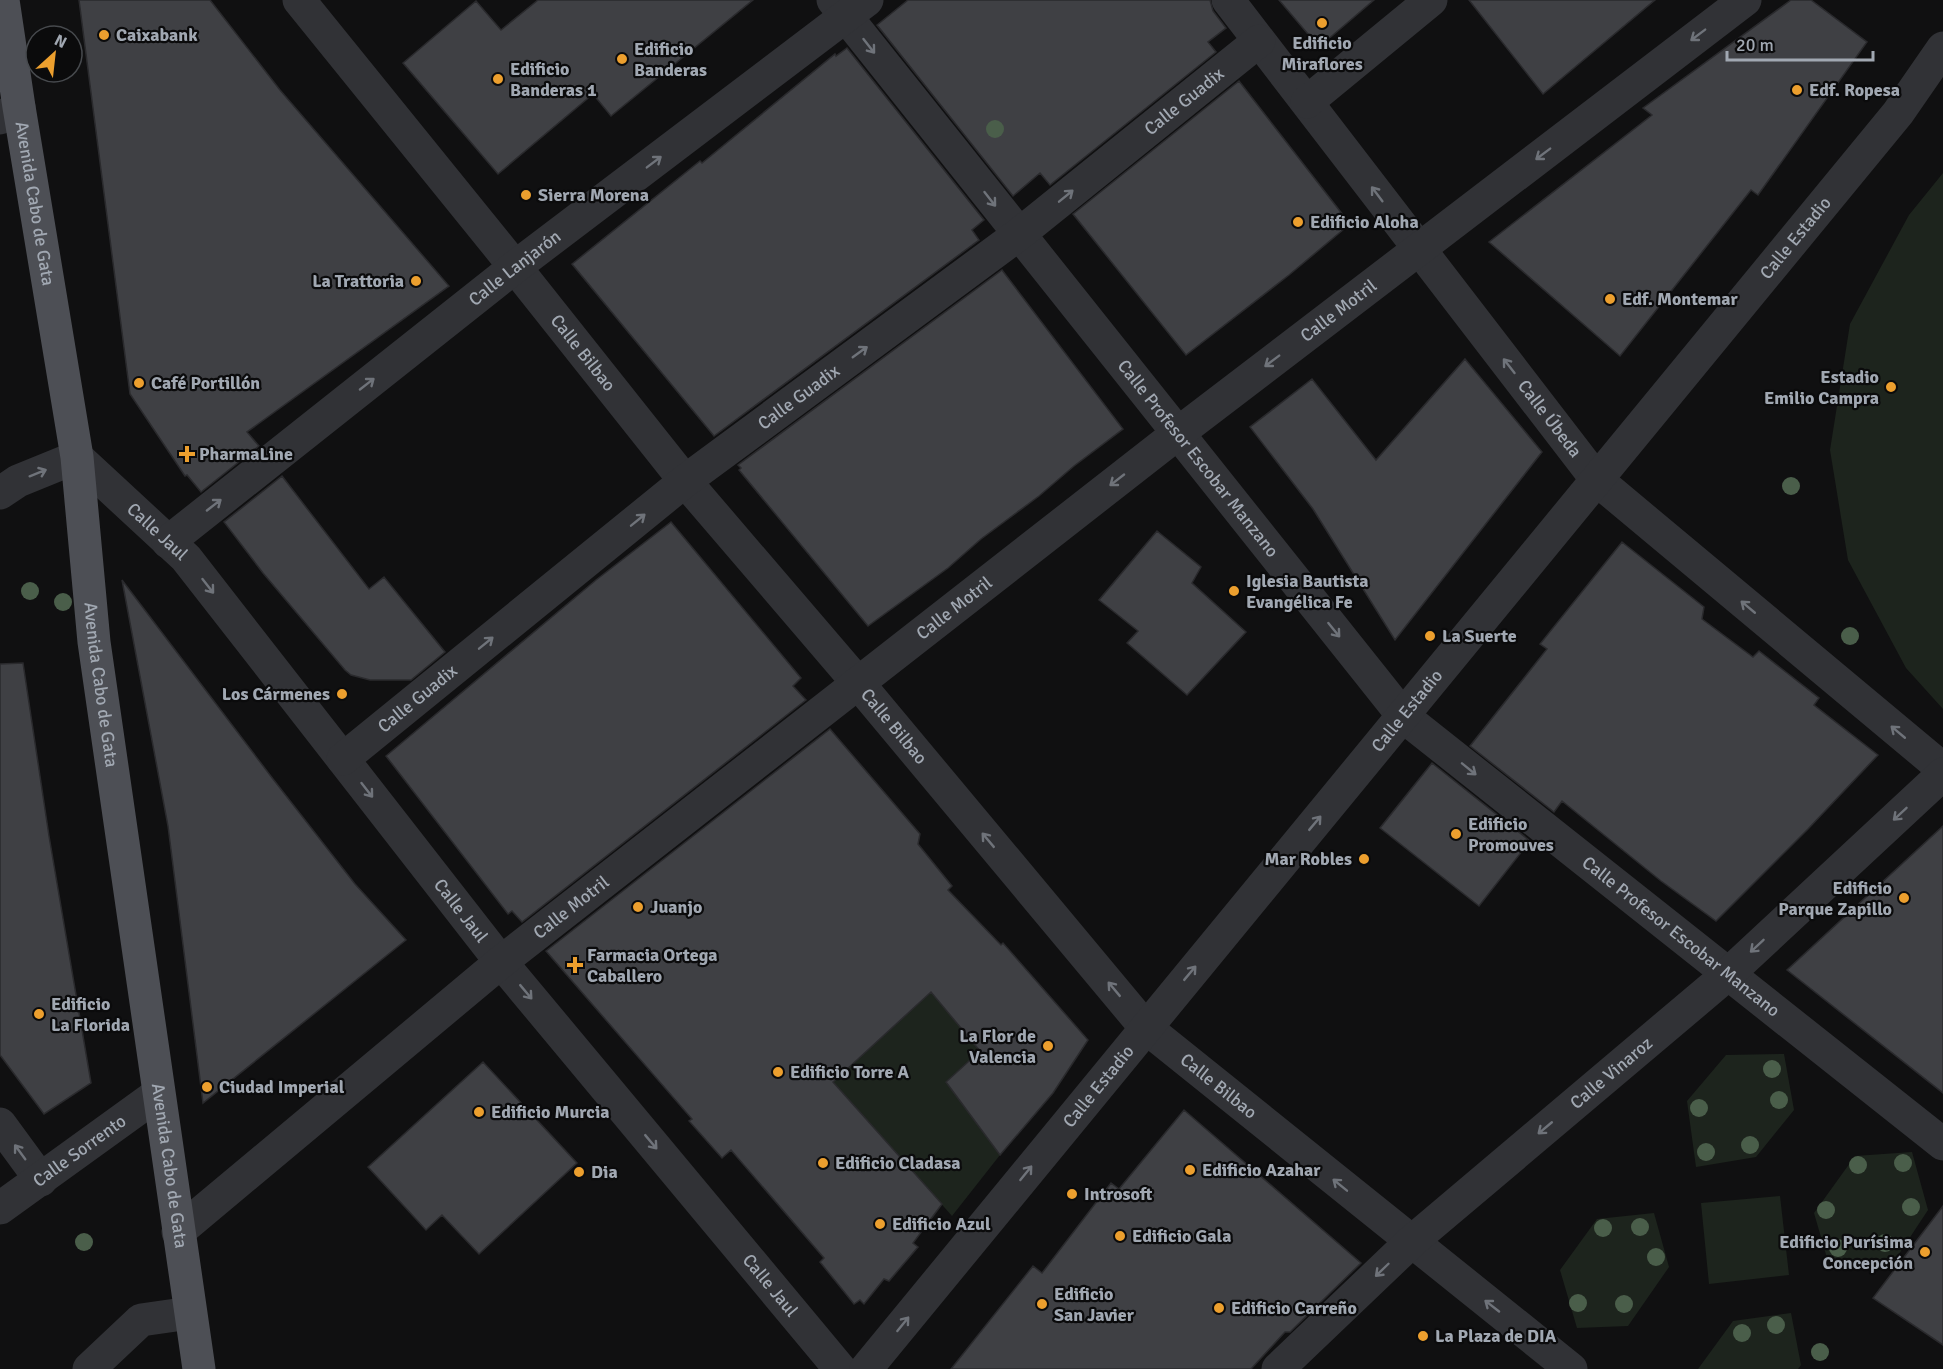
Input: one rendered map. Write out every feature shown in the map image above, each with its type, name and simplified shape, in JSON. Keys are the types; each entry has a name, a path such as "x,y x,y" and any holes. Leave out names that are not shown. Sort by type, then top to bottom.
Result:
{"main road":[{"name":"Avenida Cabo de Gata","path":"3,0 9,112 77,457 94,642 199,1369"}],"street":[{"name":"Calle Bilbao","path":"299,0 685,482 858,683 1145,1027 1571,1369"},
{"name":"Calle Úbeda","path":"1228,0 1597,480 1943,770"},
{"path":"1306,102 1431,0"},
{"name":"Calle Motril","path":"178,1232 501,962 1176,434 1745,0"},
{"name":"Calle Lanjarón","path":"168,542 848,6"},
{"name":"Calle Profesor Escobar Manzano","path":"848,6 1018,235 1404,717 1943,1144"},
{"name":"Calle Guadix","path":"343,759 685,482 1018,235 1259,41"},
{"name":"Calle Estadio","path":"866,1369 1898,113 1943,48"},
{"path":"0,493 18,482 77,457"},
{"name":"Calle Jaul","path":"77,457 186,558 501,962 840,1369"},
{"name":"Calle Vinaroz","path":"1278,1369 1411,1242 1727,975 1943,774"},
{"name":"Calle Sorrento","path":"0,1208 158,1094"},
{"path":"0,1124 41,1180"},
{"path":"89,1369 141,1320 190,1313"}],"shaded area":[{"name":"Estadio Emilio Campra","path":"1943,173 1943,709 1906,668 1848,560 1830,450 1850,324 1909,215"},
{"path":"951,970 969,992 948,1012 980,1051 946,1082 1000,1155 952,1216 833,1082"},
{"path":"1784,1054 1794,1110 1756,1157 1696,1167 1687,1101 1726,1055"},
{"path":"1912,1152 1928,1210 1893,1263 1829,1265 1814,1213 1855,1156"},
{"path":"1780,1196 1789,1275 1709,1284 1701,1203"},
{"path":"1654,1213 1669,1267 1628,1326 1577,1328 1560,1270 1597,1219"},
{"path":"1791,1313 1801,1365 1798,1369 1698,1369 1733,1321"}],"building":[{"path":"79,0 210,0 280,90 449,286 247,432 259,446 201,492 187,475 185,476 130,394 84,39 84,24 82,24"},
{"path":"538,0 753,0 611,116 593,94 498,174 403,63 476,1 501,30"},
{"path":"908,0 1210,0 1213,11 1226,28 1208,42 1216,52 1050,185 1040,173 1013,196 877,25"},
{"name":"Edificio Miraflores","path":"1279,0 1374,0 1319,47"},
{"path":"1469,0 1655,0 1543,94"},
{"path":"1791,0 1811,0 1867,42 1758,195 1751,190 1620,356 1489,242 1652,115 1643,108"},
{"path":"847,48 984,220 972,230 979,240 714,436 572,264 700,161 702,163 835,54 836,56"},
{"path":"1239,81 1350,224 1186,355 1073,214"},
{"path":"1002,270 1123,429 981,539 948,568 868,626 739,470 741,468 738,465"},
{"path":"1465,359 1542,452 1395,640 1313,509 1250,427 1312,379 1376,460"},
{"path":"282,476 369,589 384,577 445,652 411,680 370,680 351,675 345,670 263,573 224,522"},
{"path":"671,522 801,678 793,686 806,700 522,922 512,911 508,914 386,756 596,580"},
{"path":"1157,531 1201,567 1192,583 1246,632 1187,695 1127,643 1138,631 1099,600"},
{"path":"1622,542 1704,607 1702,619 1753,657 1759,651 1819,698 1814,705 1878,755 1716,921 1661,881 1562,801 1554,812 1470,746 1547,649 1540,644"},
{"path":"122,580 355,884 406,940 203,1103 168,826"},
{"path":"23,663 49,836 91,1083 44,1114 0,1055 0,664"},
{"path":"830,729 920,834 918,844 952,886 948,890 1001,945 1003,943 1088,1040 1053,1093 1000,1155 946,1082 980,1051 931,992 833,1082 942,1204 913,1243 918,1247 889,1281 884,1279 864,1304 860,1300 854,1304 820,1262 824,1258 731,1150 722,1158 689,1121 692,1119 546,951"},
{"name":"Edificio Promouves","path":"1432,763 1530,841 1479,906 1380,828"},
{"name":"Edificio Parque Zapillo","path":"1943,826 1943,1093 1787,970"},
{"name":"Edificio Murcia","path":"483,1062 577,1163 479,1254 442,1215 426,1230 368,1167"},
{"path":"1184,1110 1361,1263 1290,1332 1285,1332 1251,1369 951,1369 1033,1266 1042,1273 1111,1183 1119,1189"},
{"name":"Edificio Purísima Concepción","path":"1943,1206 1943,1345 1873,1298"}],"place":[{"name":"Edificio Miraflores","path":"1322,23"},
{"name":"Caixabank","path":"104,35"},
{"name":"Edificio Banderas","path":"622,59"},
{"name":"Edificio Banderas 1","path":"498,79"},
{"name":"Edf. Ropesa","path":"1797,90"},
{"name":"Sierra Morena","path":"526,195"},
{"name":"Edificio Aloha","path":"1298,222"},
{"name":"La Trattoria","path":"416,281"},
{"name":"Edf. Montemar","path":"1610,299"},
{"name":"Café Portillón","path":"139,383"},
{"name":"Estadio Emilio Campra","path":"1891,387"},
{"name":"PharmaLine","path":"187,454"},
{"name":"Iglesia Bautista Evangélica Fe","path":"1234,591"},
{"name":"La Suerte","path":"1430,636"},
{"name":"Los Cármenes","path":"342,694"},
{"name":"Edificio Promouves","path":"1456,834"},
{"name":"Mar Robles","path":"1364,859"},
{"name":"Edificio Parque Zapillo","path":"1904,898"},
{"name":"Juanjo","path":"638,907"},
{"name":"Farmacia Ortega Caballero","path":"575,965"},
{"name":"Edificio La Florida","path":"39,1014"},
{"name":"La Flor de Valencia","path":"1048,1046"},
{"name":"Edificio Torre A","path":"778,1072"},
{"name":"Ciudad Imperial","path":"207,1087"},
{"name":"Edificio Murcia","path":"479,1112"},
{"name":"Edificio Cladasa","path":"823,1163"},
{"name":"Edificio Azahar","path":"1190,1170"},
{"name":"Dia","path":"579,1172"},
{"name":"Introsoft","path":"1072,1194"},
{"name":"Edificio Azul","path":"880,1224"},
{"name":"Edificio Gala","path":"1120,1236"},
{"name":"Edificio Purísima Concepción","path":"1925,1252"},
{"name":"Edificio San Javier","path":"1042,1304"},
{"name":"Edificio Carreño","path":"1219,1308"},
{"name":"La Plaza de DIA","path":"1423,1336"}]}
